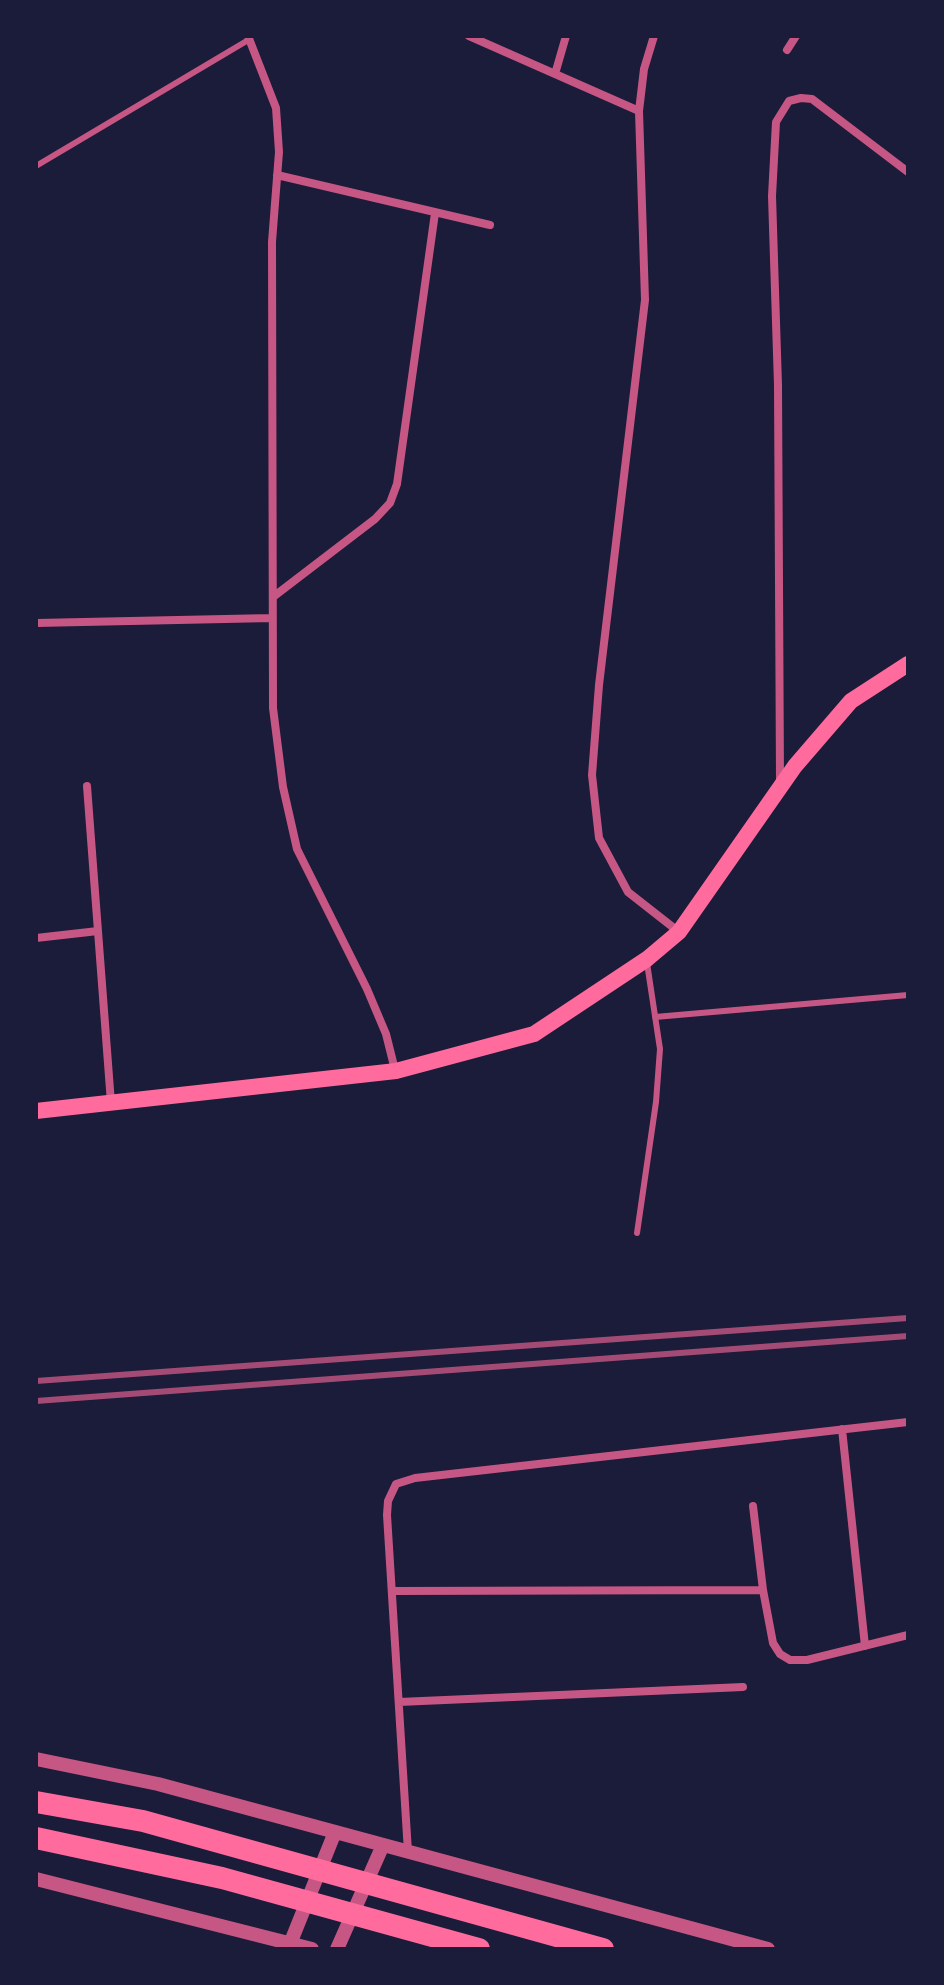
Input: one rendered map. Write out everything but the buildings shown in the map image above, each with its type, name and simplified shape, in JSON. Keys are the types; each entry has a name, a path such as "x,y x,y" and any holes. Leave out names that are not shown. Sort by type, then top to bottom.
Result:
{"highway":[{"path":"36,1802 143,1821 603,1949"},
{"path":"36,1838 222,1878 479,1949"}],"main road":[{"path":"36,1111 396,1071 534,1034 647,959 679,932 795,766 851,701 908,664"}],"street":[{"path":"469,36 639,111"},
{"path":"555,74 566,36"},
{"path":"654,36 644,69 639,111 645,300 599,685 592,775 599,838 628,892 679,932"},
{"path":"787,50 796,36"},
{"path":"249,37 276,108 279,152 272,242 272,618 273,708 283,787 297,849 367,989 386,1034 396,1071"},
{"path":"780,787 778,401 772,196 776,122 789,101 812,99 908,172"},
{"path":"277,175 490,225"},
{"path":"273,597 375,519 390,503 397,484 435,213"},
{"path":"36,623 272,618"},
{"path":"87,786 111,1103"},
{"path":"36,938 98,931"},
{"path":"408,1852 388,1501 396,1484 908,1422"},
{"path":"842,1429 865,1646"},
{"path":"753,1506 763,1590 773,1643 780,1654 790,1660 807,1660 908,1635"},
{"path":"393,1591 763,1590"},
{"path":"399,1702 743,1687"},
{"path":"36,1759 158,1784 768,1949"},
{"path":"289,1946 335,1832"},
{"path":"337,1949 383,1845"},
{"path":"36,1879 289,1946 312,1949"}],"lane":[{"path":"36,166 249,37"},
{"path":"637,1233 656,1102 660,1049 647,959"},
{"path":"655,1017 908,995"}],"railway":[{"path":"36,1381 908,1318"},
{"path":"36,1401 908,1336"}]}
